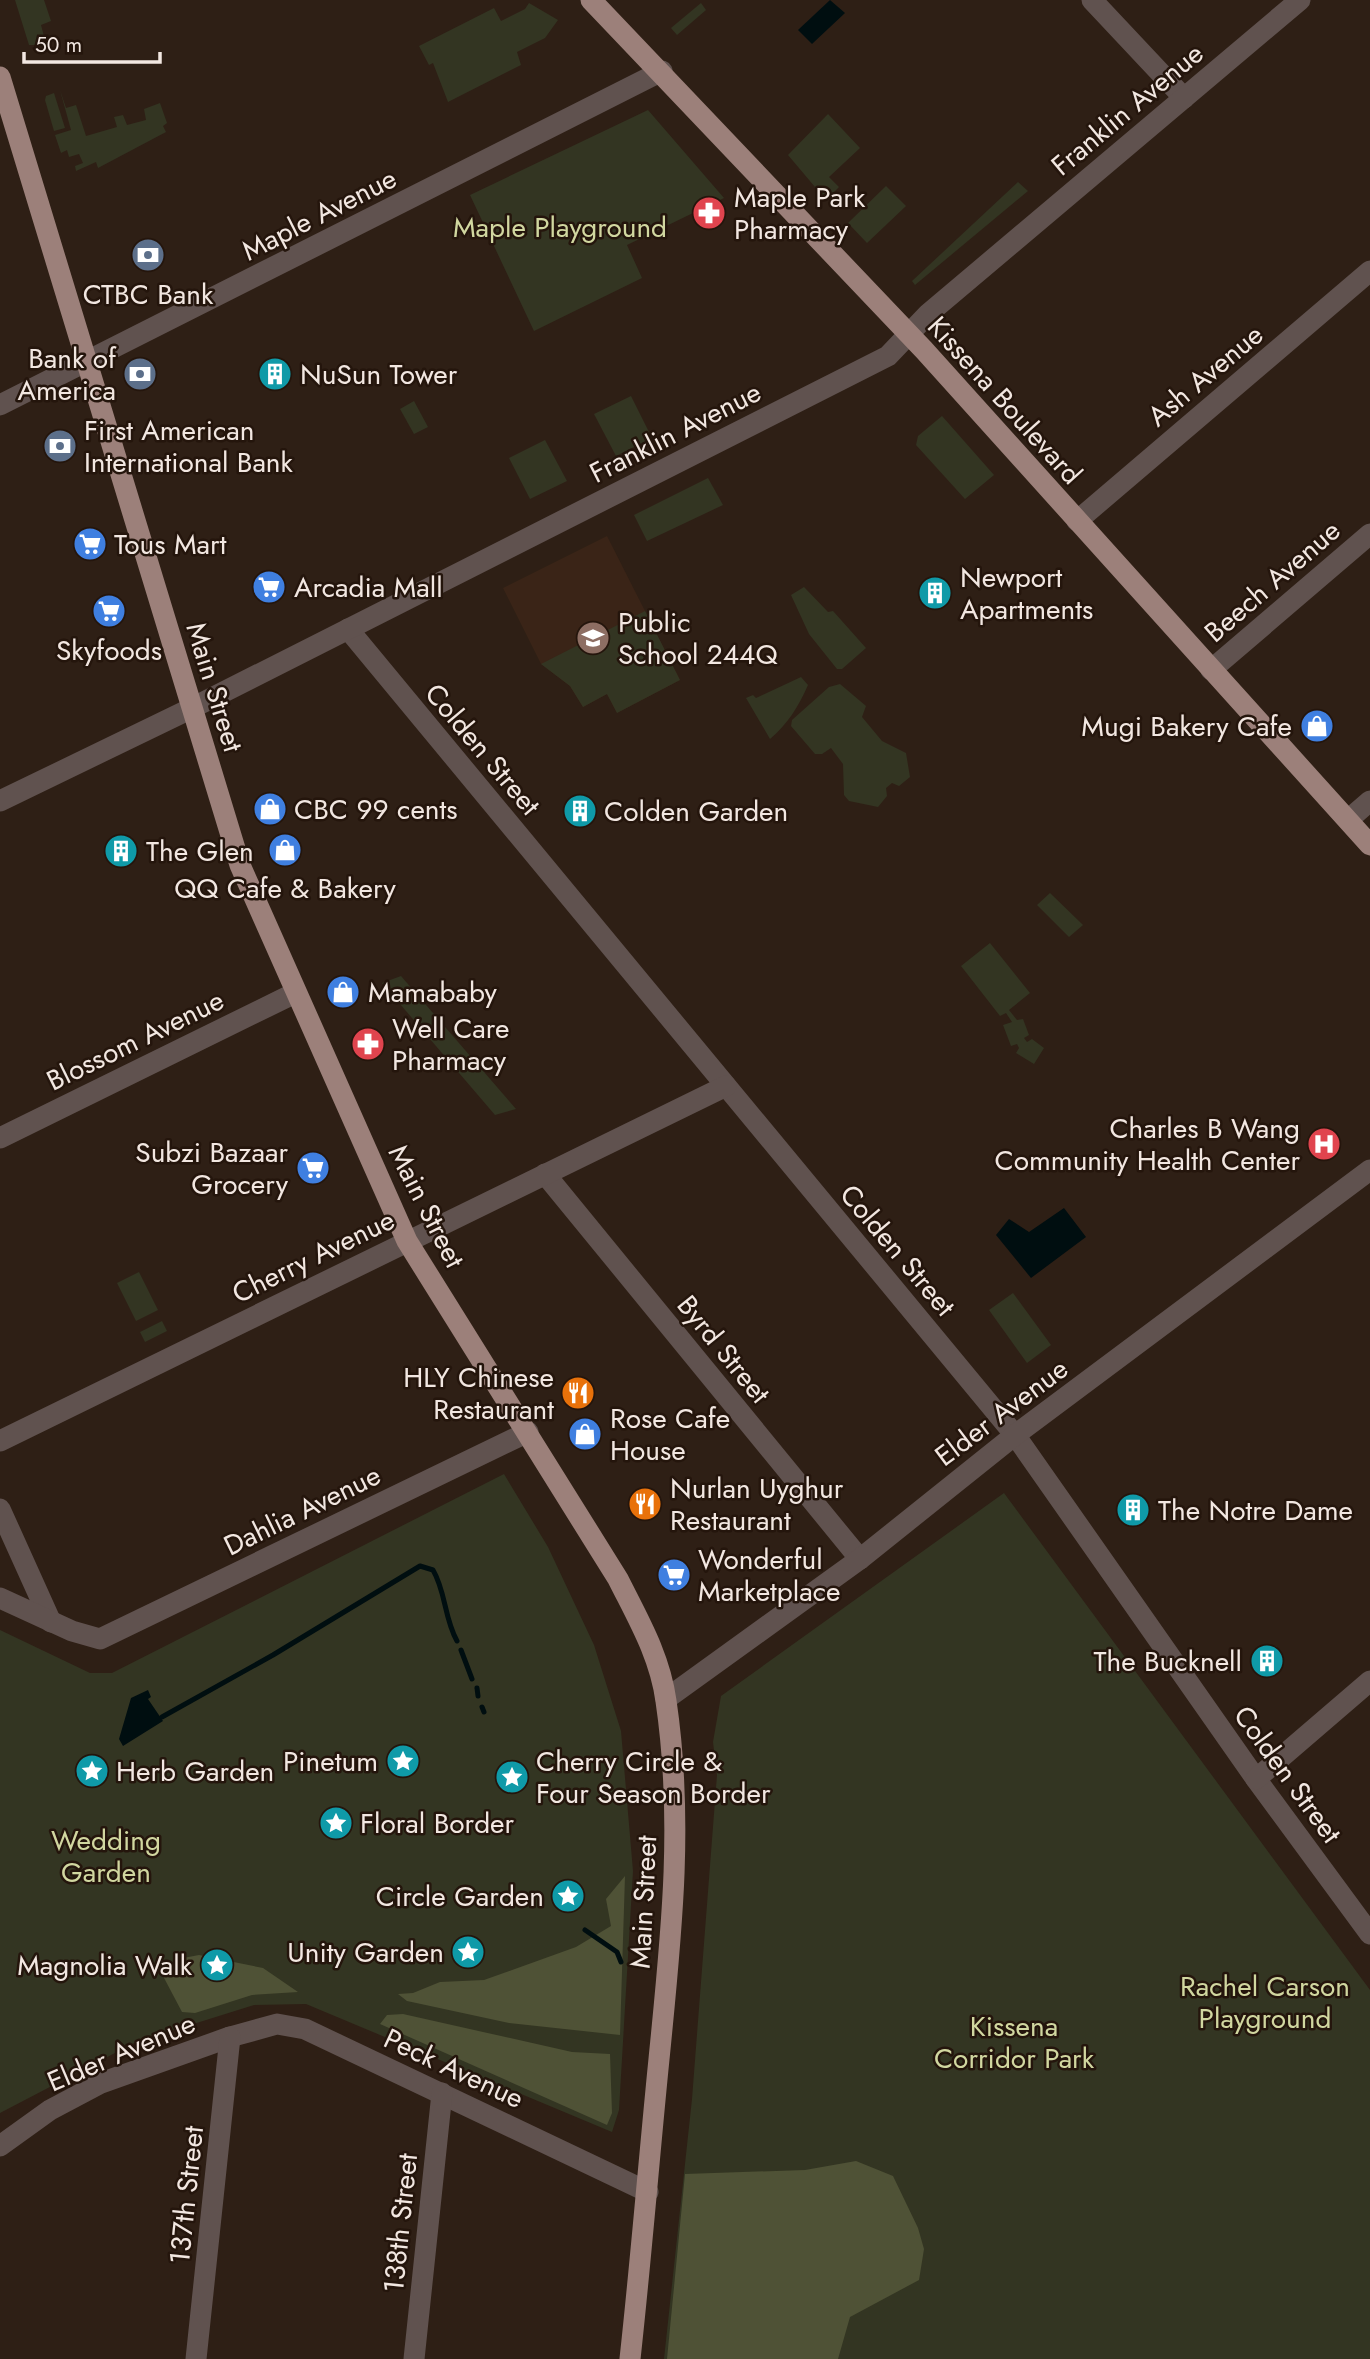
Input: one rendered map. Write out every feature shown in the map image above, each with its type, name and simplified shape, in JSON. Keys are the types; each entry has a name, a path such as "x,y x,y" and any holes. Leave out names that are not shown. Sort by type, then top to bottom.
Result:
{"main road":[{"name":"Kissena Boulevard","path":"591,0 662,71 908,334 1370,845"},
{"name":"Main Street","path":"0,77 240,865 407,1241 635,1608 656,1658 666,1699 674,1790 676,1890 630,2359"}],"street":[{"path":"1092,0 1184,98"},
{"name":"Franklin Avenue","path":"0,801 191,708 888,356 908,334 1300,0"},
{"name":"Maple Avenue","path":"0,405 662,71"},
{"name":"Ash Avenue","path":"1077,521 1370,271"},
{"name":"Beech Avenue","path":"1211,670 1370,534"},
{"name":"Colden Street","path":"348,629 1015,1435 1256,1779 1370,1934"},
{"path":"1348,820 1370,801"},
{"name":"Blossom Avenue","path":"0,1138 295,993"},
{"name":"Cherry Avenue","path":"0,1441 726,1086"},
{"name":"Elder Avenue","path":"666,1699 860,1559 1015,1435 1370,1170"},
{"name":"Byrd Street","path":"545,1174 860,1559"},
{"name":"Dahlia Avenue","path":"51,1622 100,1639 528,1432"},
{"path":"0,1509 51,1622"},
{"path":"0,1598 51,1622"},
{"path":"1256,1779 1370,1681"},
{"name":"Peck Avenue","path":"230,2037 277,2024 304,2029 648,2192"},
{"name":"Elder Avenue","path":"0,2149 50,2110 101,2084 230,2037"},
{"name":"137th Street","path":"196,2359 230,2037"},
{"name":"138th Street","path":"414,2359 442,2093"}],"shaded area":[{"path":"830,0 845,13 812,44 798,30"},
{"name":"Public School 244Q","path":"607,536 680,680 617,713 607,694 583,707 570,686 541,664 503,588"},
{"path":"1064,1208 1086,1237 1031,1278 996,1235 1009,1219 1029,1232"},
{"path":"148,1690 151,1697 148,1699 163,1721 123,1746 119,1739 131,1698"}],"green space":[{"path":"15,0 44,0 51,21 41,25 45,40 41,45 29,45"},
{"path":"529,3 558,20 545,38 517,52 521,65 448,102 433,63 429,65 419,46 494,8 501,21 525,9"},
{"path":"701,3 706,10 677,35 671,28"},
{"path":"60,90 66,108 76,105 86,136 117,127 114,117 123,115 127,125 146,120 144,109 160,103 167,123 163,126 166,132 98,168 96,162 76,171 75,166 83,163 79,154 69,157 67,150 61,153 55,135 71,130"},
{"path":"54,93 65,128 54,131 45,100 46,96"},
{"name":"Maple Playground","path":"648,110 724,198 627,245 642,278 534,331 470,195"},
{"path":"828,114 860,148 829,177 839,187 826,200 788,155"},
{"path":"1018,182 1028,191 915,285 912,281"},
{"path":"886,186 906,206 867,243 848,223"},
{"path":"631,396 652,438 616,456 594,414"},
{"path":"414,401 428,427 414,434 400,409"},
{"path":"942,416 994,475 965,499 916,445 918,436"},
{"path":"545,440 567,481 530,499 509,458"},
{"path":"708,478 723,505 647,541 634,515"},
{"path":"804,587 828,612 833,611 866,648 842,669 837,669 809,634 791,595"},
{"path":"645,611 680,680 617,713 607,694 583,707 570,686 541,664"},
{"path":"801,677 808,685 797,708 770,739 746,698 753,695 756,698"},
{"path":"840,684 866,706 862,717 882,741 906,753 910,777 899,786 892,783 886,788 887,796 878,807 849,801 844,795 843,764 831,748 822,754 815,754 791,726 792,720 829,687"},
{"path":"1050,893 1083,925 1069,937 1037,905"},
{"path":"990,943 1030,993 1009,1010 1017,1020 1023,1019 1029,1035 1024,1038 1027,1042 1032,1039 1044,1048 1034,1064 1016,1053 1019,1048 1017,1044 1011,1046 1003,1025 1012,1022 1006,1013 1000,1016 961,966"},
{"path":"401,976 516,1109 495,1115 382,983"},
{"path":"139,1272 158,1310 136,1321 117,1283"},
{"path":"1013,1293 1051,1345 1027,1363 989,1310"},
{"path":"162,1321 167,1331 145,1342 140,1332"},
{"name":"Wedding Garden","path":"504,1474 548,1547 594,1645 621,1731 633,1871 619,2110 612,2132 306,2004 254,2005 136,2042 0,2113 0,1630 90,1673 112,1673"},
{"name":"Kissena Corridor Park","path":"1004,1493 1370,1990 1370,2359 664,2359 692,2099 717,1775 713,1742 721,1696"},
{"path":"625,1876 620,2035 509,2023 407,2001 398,1994 413,1993 440,1982 484,1980 576,1947 611,1926 606,1899"},
{"path":"199,1955 263,1968 298,1992 252,1995 195,2013 182,2012 163,1976 178,1959"},
{"path":"403,2014 572,2052 610,2054 612,2113 607,2125 380,2024 387,2015"},
{"path":"856,2161 893,2176 918,2228 924,2249 919,2280 850,2317 838,2359 667,2359 685,2174 805,2170"}],"waterway":[{"path":"162,1717 273,1655 420,1566 433,1570 437,1578 457,1641"},
{"path":"461,1650 472,1679"},
{"path":"477,1688 478,1696"},
{"path":"482,1707 484,1712"},
{"path":"585,1930 617,1952 621,1962"}],"place":[{"name":"Maple Park Pharmacy","path":"709,213"},
{"name":"CTBC Bank","path":"148,255"},
{"name":"Bank of America","path":"140,374"},
{"name":"NuSun Tower","path":"275,374"},
{"name":"First American International Bank","path":"60,446"},
{"name":"Tous Mart","path":"90,544"},
{"name":"Arcadia Mall","path":"269,587"},
{"name":"Newport Apartments","path":"935,593"},
{"name":"Skyfoods","path":"109,611"},
{"name":"Public School 244Q","path":"593,638"},
{"name":"Mugi Bakery Cafe","path":"1317,726"},
{"name":"CBC 99 cents","path":"270,809"},
{"name":"Colden Garden","path":"580,811"},
{"name":"QQ Cafe & Bakery","path":"285,850"},
{"name":"The Glen","path":"121,851"},
{"name":"Mamababy","path":"343,992"},
{"name":"Well Care Pharmacy","path":"368,1044"},
{"name":"Charles B Wang Community Health Center","path":"1324,1144"},
{"name":"Subzi Bazaar Grocery","path":"313,1168"},
{"name":"HLY Chinese Restaurant","path":"578,1393"},
{"name":"Rose Cafe House","path":"585,1434"},
{"name":"Nurlan Uyghur Restaurant","path":"645,1504"},
{"name":"The Notre Dame","path":"1133,1510"},
{"name":"Wonderful Marketplace","path":"674,1575"},
{"name":"The Bucknell","path":"1267,1661"},
{"name":"Pinetum","path":"403,1761"},
{"name":"Herb Garden","path":"92,1771"},
{"name":"Cherry Circle & Four Season Border","path":"512,1777"},
{"name":"Floral Border","path":"336,1823"},
{"name":"Circle Garden","path":"568,1896"},
{"name":"Unity Garden","path":"468,1952"},
{"name":"Magnolia Walk","path":"217,1965"}],"park label":[{"name":"Rachel Carson Playground","path":"1265,2002"}]}
